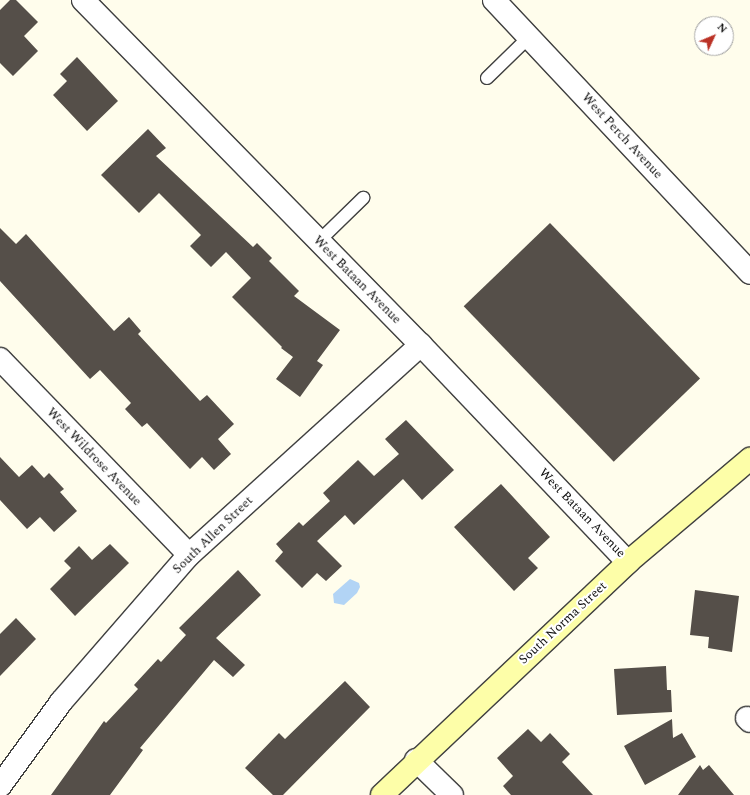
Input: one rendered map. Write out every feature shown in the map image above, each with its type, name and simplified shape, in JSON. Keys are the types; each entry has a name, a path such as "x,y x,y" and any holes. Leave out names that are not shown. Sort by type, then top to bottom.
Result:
{"street":[{"name":"West Bataan Avenue","path":"83,0 421,345 628,562"},
{"name":"West Perch Avenue","path":"494,0 530,36 750,273"},
{"name":"South Allen Street","path":"1,780 61,702 189,555 421,345"},
{"name":"West Wildrose Avenue","path":"0,359 189,555"},
{"name":"South Norma Street","path":"382,795 416,760 628,562 750,459"},
{"path":"416,760 452,795"}],"lane":[{"path":"487,78 530,36"},
{"path":"319,241 363,198"}],"water":[{"path":"350,579 359,583 360,587 357,593 344,605 334,603 333,594"}],"building":[{"path":"10,0 16,0 38,22 24,36 38,51 13,76 0,63 0,10"},
{"path":"77,57 118,101 87,131 53,95 67,81 60,74"},
{"path":"148,129 166,148 156,156 253,247 257,243 272,258 269,261 299,291 294,296 340,330 317,361 323,365 300,397 276,379 293,357 281,348 282,347 232,297 251,278 226,252 211,267 190,246 201,235 159,193 139,213 101,175"},
{"path":"550,223 700,378 614,462 464,306"},
{"path":"0,228 16,244 26,234 114,331 129,317 141,331 138,334 200,401 207,395 234,424 218,439 231,454 214,470 202,457 190,469 147,423 142,427 125,409 131,403 100,370 90,379 0,281"},
{"path":"406,420 454,470 422,500 403,479 354,525 345,515 317,541 342,566 326,581 317,573 302,588 275,561 283,552 276,544 299,522 303,526 330,501 323,493 358,460 374,476 399,454 385,439"},
{"path":"0,457 19,477 32,465 44,478 49,473 64,489 60,492 77,511 54,532 40,517 27,529 0,500"},
{"path":"501,484 550,537 528,558 538,568 514,591 454,527"},
{"path":"110,544 129,563 75,616 50,589 71,568 64,561 79,546 92,560"},
{"path":"238,570 261,595 216,638 245,665 233,677 214,660 140,748 143,750 110,795 51,795 104,721 106,723 138,689 134,685 158,659 161,662 186,635 179,628"},
{"path":"695,590 739,596 732,652 708,648 709,637 690,635"},
{"path":"16,618 36,639 0,676 0,634"},
{"path":"666,666 667,690 671,690 672,712 617,715 614,669"},
{"path":"345,681 370,707 283,795 273,795 245,768 279,733 285,739"},
{"path":"672,719 673,738 682,733 696,757 645,785 624,746"},
{"path":"528,729 541,742 550,733 570,754 562,762 593,795 511,795 503,786 513,776 497,758"},
{"path":"700,765 703,770 709,765 734,795 678,795"}]}
